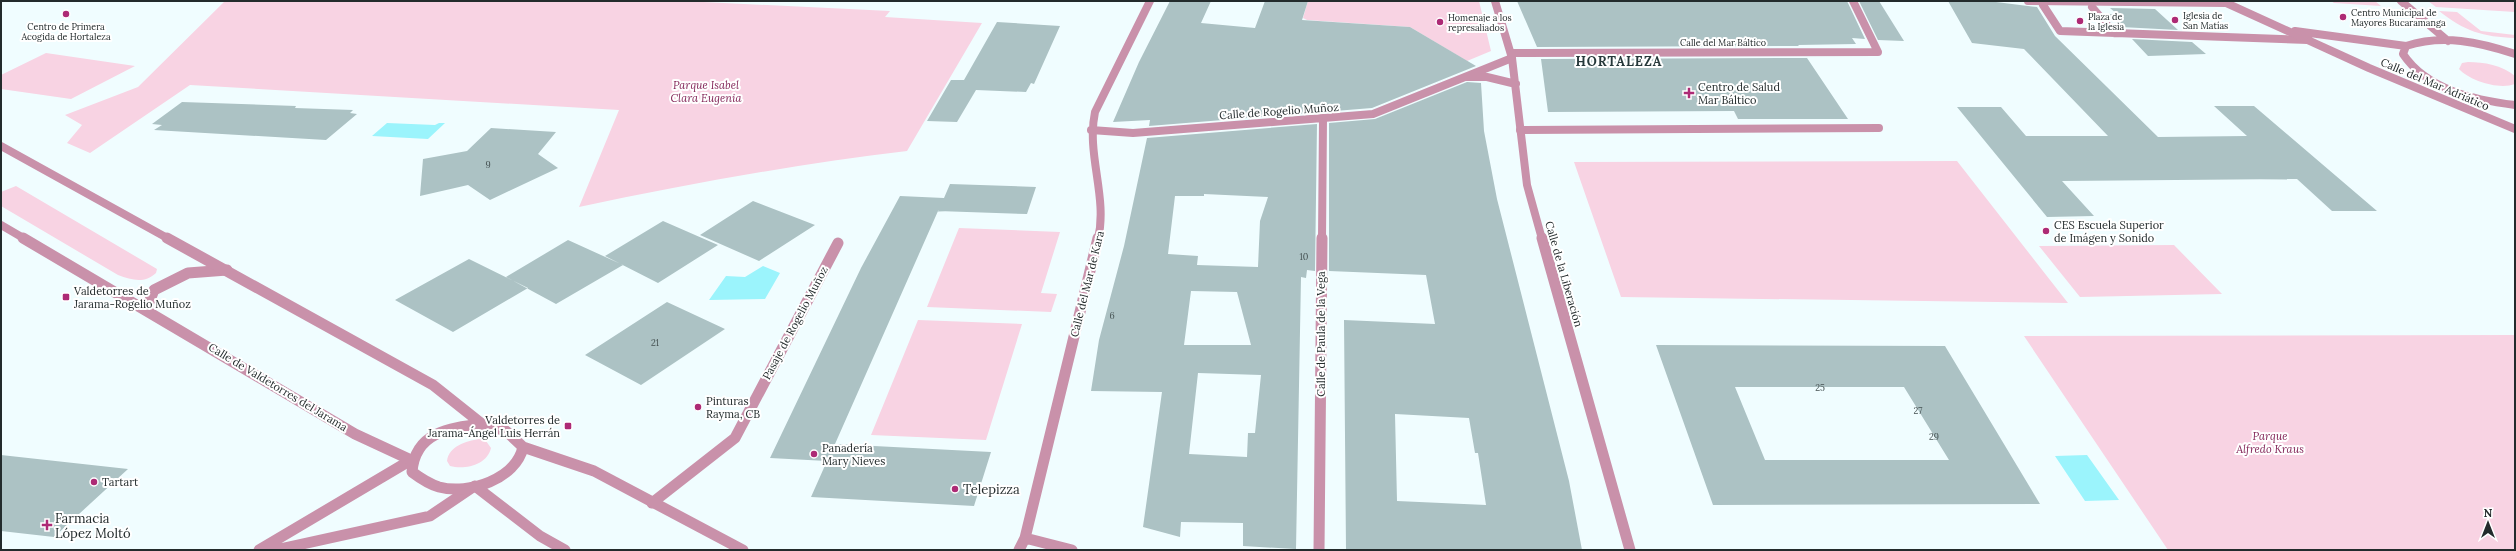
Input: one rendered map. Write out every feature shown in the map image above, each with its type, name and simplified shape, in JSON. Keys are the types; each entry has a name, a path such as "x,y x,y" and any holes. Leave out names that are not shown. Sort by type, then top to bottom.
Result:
{"street":[{"name":"Calle del Mar de Kara","path":"1019,550 1025,538 1102,221 1091,130 1095,112 1150,1"},
{"name":"Calle de la Liberación","path":"1495,1 1512,55 1526,185 1630,550"},
{"name":"Calle del Mar Báltico","path":"1512,55 1878,52 1853,1"},
{"path":"2028,1 2224,2"},
{"path":"2401,1 2448,40"},
{"name":"Calle del Mar Adriático","path":"2224,2 2369,68 2515,129"},
{"path":"2043,5 2060,31 2308,40"},
{"path":"2092,7 2114,33"},
{"name":"Calle del Mar Adriático","path":"2285,30 2406,46"},
{"path":"2515,53 2483,45 2448,40 2431,40 2406,46 2402,54 2407,64 2421,75 2442,86 2480,98 2515,105"},
{"name":"Calle de Rogelio Muñoz","path":"1091,130 1133,132 1323,119 1373,114 1512,55"},
{"name":"Calle del Mar Adriático","path":"2369,68 2442,86"},
{"name":"Calle de Rogelio Muñoz","path":"1462,77 1487,77 1516,84"},
{"name":"Calle del Mar Adriático","path":"2454,91 2492,120"},
{"name":"Calle de Paula de la Vega","path":"1319,550 1323,119"},
{"path":"1520,130 1879,128"},
{"path":"1,146 434,385 482,424"},
{"name":"Calle de Valdetorres del Jarama","path":"1,225 355,434 411,460"},
{"name":"Pasaje de Rogelio Muñoz","path":"652,503 735,438 838,243"},
{"path":"146,310 154,290 188,274 227,270"},
{"path":"259,550 411,460 421,444 440,432 460,426 482,424 501,427 516,436 523,447 594,471 743,550"},
{"path":"275,550 430,516 475,486 508,471 519,460 523,447"},
{"path":"411,460 412,472 426,482 445,488 475,486 540,536 565,550"},
{"path":"1025,538 1072,550"}],"green space":[{"name":"Parque Isabel Clara Eugenia","path":"225,1 683,1 890,11 885,17 982,23 907,151 743,175 579,207 619,110 190,85 90,153 67,143 82,125 65,115 138,87"},
{"path":"1308,1 1479,1 1491,51 1467,61 1410,27 1307,20 1303,18"},
{"path":"2331,1 2375,1 2381,6 2334,3"},
{"path":"2428,1 2515,1 2515,12 2436,7"},
{"path":"2439,11 2457,12 2481,31 2515,35 2515,38 2493,36 2474,32 2457,24"},
{"path":"46,53 135,66 71,99 1,89 1,75"},
{"path":"2468,62 2486,64 2504,69 2515,76 2515,84 2501,86 2477,81 2459,69 2462,63"},
{"path":"1957,161 2068,303 1621,297 1574,162"},
{"path":"16,186 157,269 156,273 147,279 142,280 118,275 1,206 1,192"},
{"path":"959,228 1060,232 1041,293 1057,294 1051,312 927,307"},
{"path":"2174,245 2222,294 2080,297 2039,246"},
{"path":"918,320 1022,324 986,440 871,435"},
{"name":"Parque Alfredo Kraus","path":"2515,335 2515,550 2168,550 2024,336"},
{"path":"479,439 486,441 491,448 485,459 469,467 450,466 447,461 448,456 455,448 469,441"}],"water":[{"path":"387,123 435,125 445,123 428,139 372,136"},
{"path":"763,266 780,273 765,299 709,300 726,276 745,277"},
{"path":"2087,455 2119,500 2085,501 2055,456"}],"building":[{"path":"1170,1 1211,1 1201,23 1255,28 1265,1 1308,1 1302,20 1410,27 1476,66 1372,108 1149,126 1150,120 1113,122 1139,62"},
{"path":"1517,1 1847,1 1865,39 1852,38 1856,44 1798,45 1799,46 1537,47"},
{"path":"1859,1 1879,1 1904,41 1878,40"},
{"path":"1948,1 1988,1 2037,7 2055,36 2158,137 2247,136 2214,106 2254,106 2377,211 2332,211 2297,179 2062,181 2094,216 2047,217 1957,107 2001,107 2026,136 2108,136 2024,49 1972,43"},
{"path":"2110,8 2155,9 2178,30 2121,27 2108,14 2117,14"},
{"path":"997,22 1060,26 1034,84 1031,83 1026,92 976,90 957,122 927,121 951,80 964,80"},
{"path":"2132,39 2192,42 2206,54 2148,56"},
{"name":"Centro de Salud Mar Báltico","path":"1807,58 1848,119 1738,119 1734,111 1548,112 1541,59"},
{"path":"1467,82 1481,83 1484,131 1497,199 1569,481 1582,550 1346,550 1344,320 1435,324 1426,275 1329,271 1329,123 1375,119","holes":["1395,414 1469,418 1475,453 1478,453 1486,505 1397,501"]},
{"path":"182,102 296,106 295,108 353,110 350,113 357,114 326,140 154,130 162,125 152,124"},
{"path":"1317,124 1315,271 1307,270 1306,278 1301,277 1296,549 1243,546 1243,523 1181,522 1180,537 1143,527 1162,392 1091,391 1099,340 1124,246 1147,138","holes":["1204,194 1268,197 1260,221 1258,267 1197,265 1198,256 1168,254 1175,196 1204,196","1191,291 1237,292 1251,345 1184,345","1198,373 1261,375 1255,433 1248,433 1247,457 1189,454"]},
{"path":"491,128 556,132 538,154 558,168 490,200 468,185 420,196 423,159 467,151"},
{"path":"950,184 1036,187 1027,214 938,211 835,444 991,452 974,506 811,497 827,461 770,458 861,268 900,196 944,198"},
{"path":"753,201 815,225 759,261 700,235"},
{"path":"663,221 718,245 658,283 605,256"},
{"path":"568,240 623,265 556,304 506,277"},
{"path":"469,259 528,288 453,332 395,300"},
{"path":"667,302 725,329 641,385 585,355"},
{"path":"1656,345 1945,346 2040,504 1713,505","holes":["1735,387 1904,387 1949,460 1765,460"]},
{"path":"1,455 128,469 54,537 1,531"}],"place":[{"name":"Centro de Primera Acogida de Hortaleza","path":"66,14"},
{"name":"Centro Municipal de Mayores Bucaramanga","path":"2343,17"},
{"name":"Iglesia de San Matías","path":"2175,20"},
{"name":"Plaza de la Iglesia","path":"2080,21"},
{"name":"Homenaje a los represaliados","path":"1440,22"},
{"name":"Centro de Salud Mar Báltico","path":"1689,93"},
{"name":"CES Escuela Superior de Imágen y Sonido","path":"2046,231"},
{"name":"Valdetorres de Jarama-Rogelio Muñoz","path":"66,297"},
{"name":"Pinturas Rayma, CB","path":"698,407"},
{"name":"Valdetorres de Jarama-Ángel Luis Herrán","path":"568,426"},
{"name":"Panadería Mary Nieves","path":"814,454"},
{"name":"Tartart","path":"94,482"},
{"name":"Telepizza","path":"955,489"},
{"name":"Farmacia López Moltó","path":"47,525"}],"district":[{"name":"HORTALEZA","path":"1619,61"}]}
